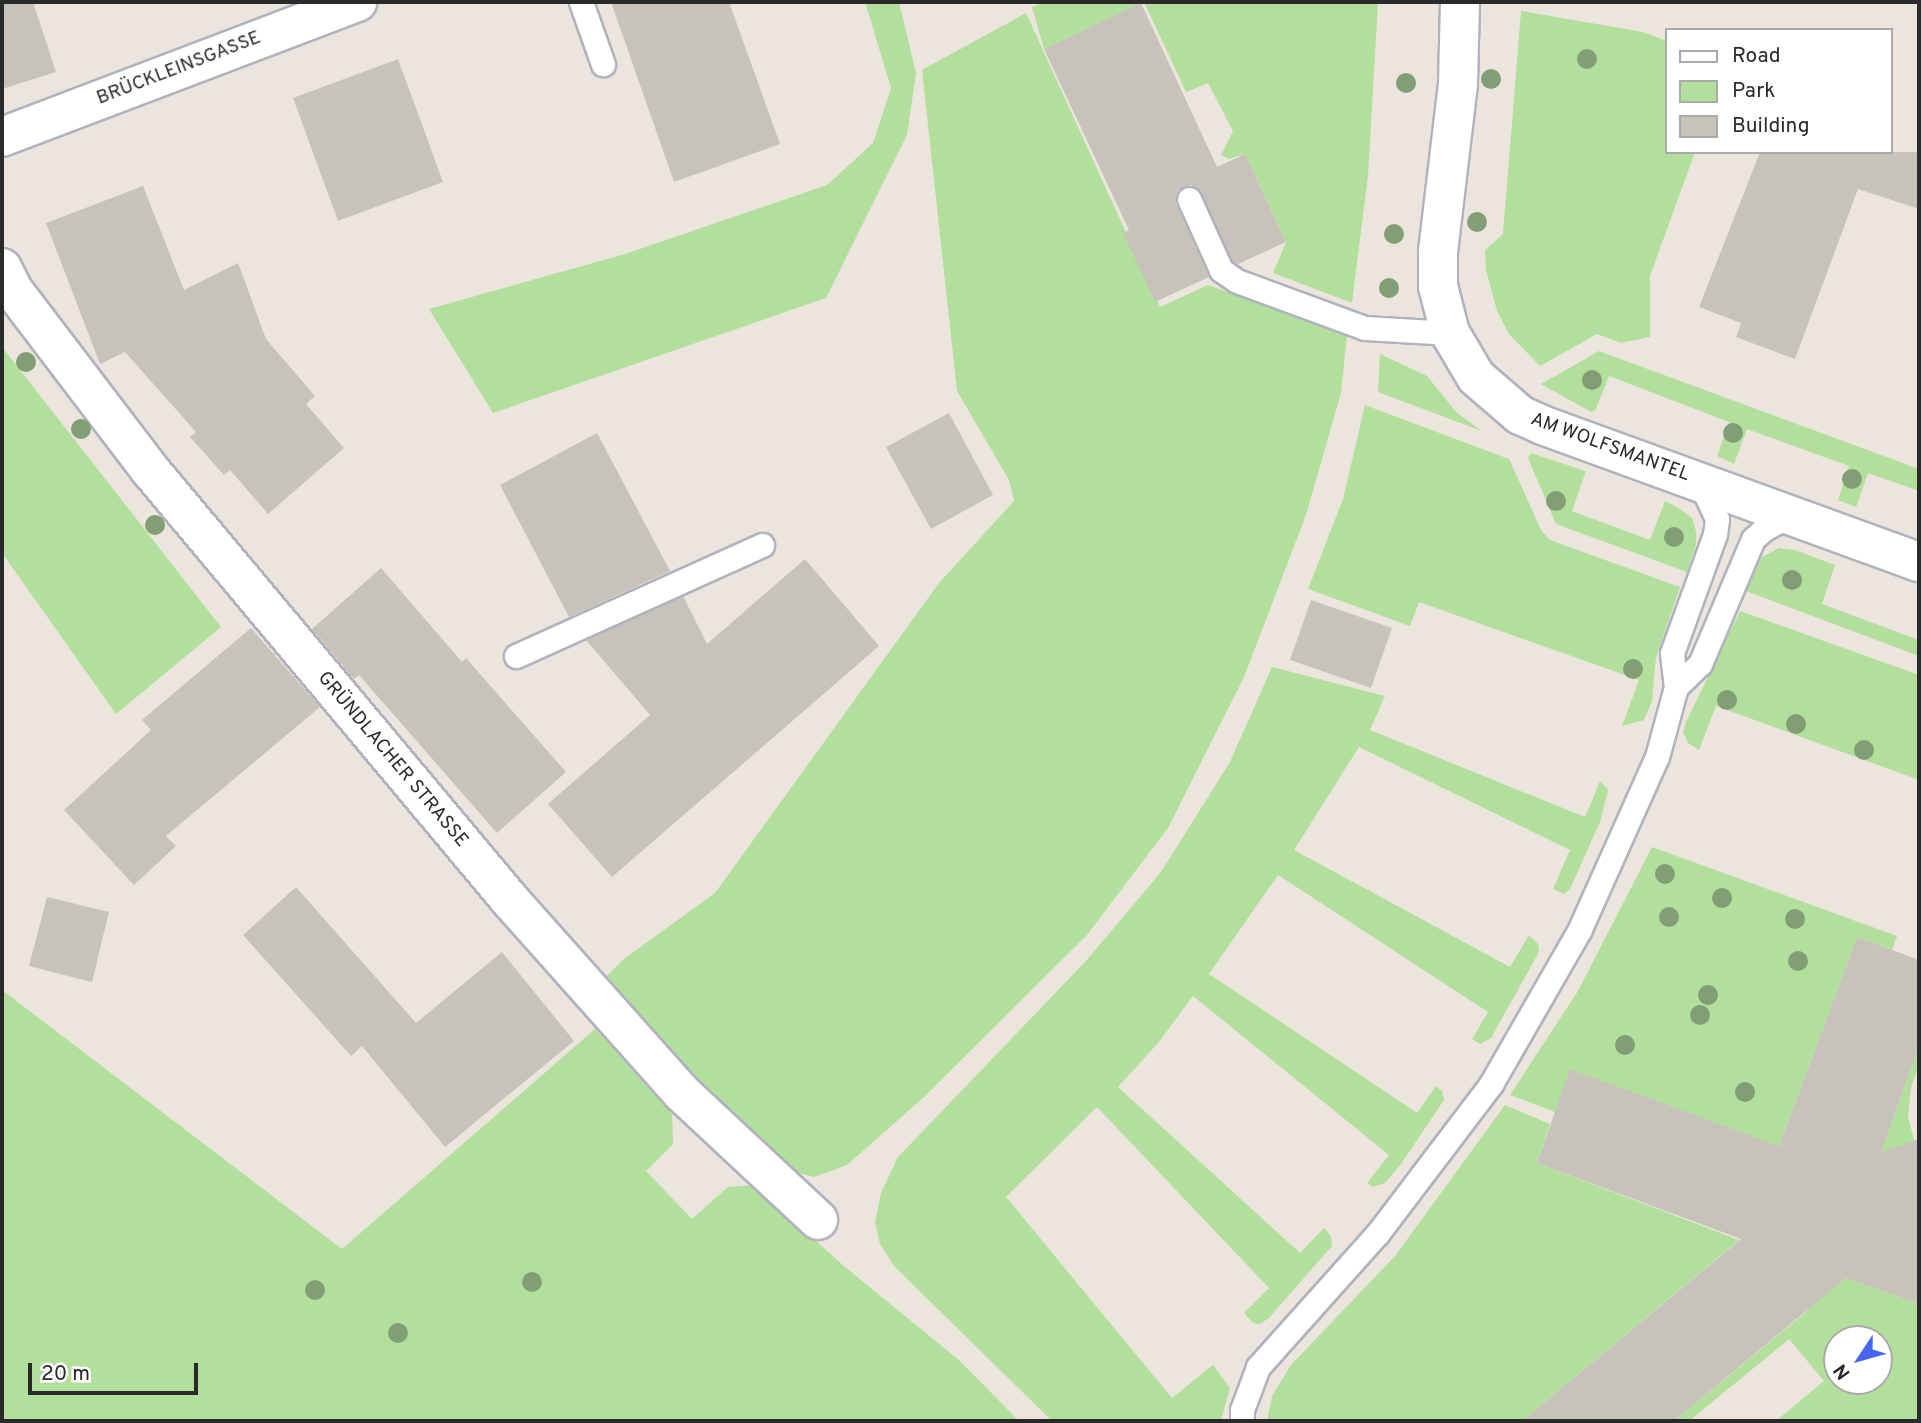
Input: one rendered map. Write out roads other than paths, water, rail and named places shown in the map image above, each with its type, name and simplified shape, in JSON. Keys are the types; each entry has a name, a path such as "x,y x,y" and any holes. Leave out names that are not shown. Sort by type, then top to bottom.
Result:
{"street":[{"name":"BRÜCKLEINSGASSE","path":"2,137 357,2"},
{"name":"AM WOLFSMANTEL","path":"1460,2 1458,83 1438,251 1438,286 1450,333 1476,377 1520,415 1919,562"},
{"name":"GRÜNDLACHER STRASSE","path":"2,268 13,290 151,471 510,900 682,1093 818,1220"}],"lane":[{"path":"581,2 603,64"},
{"path":"1189,199 1221,270 1237,281 1364,328 1450,333"},
{"path":"1242,1421 1242,1410 1258,1367 1378,1233 1491,1084 1579,931 1657,757 1676,687 1672,653 1717,519 1700,482"},
{"path":"1676,687 1700,664 1754,539 1763,528 1790,515"},
{"path":"516,656 762,545"}]}
